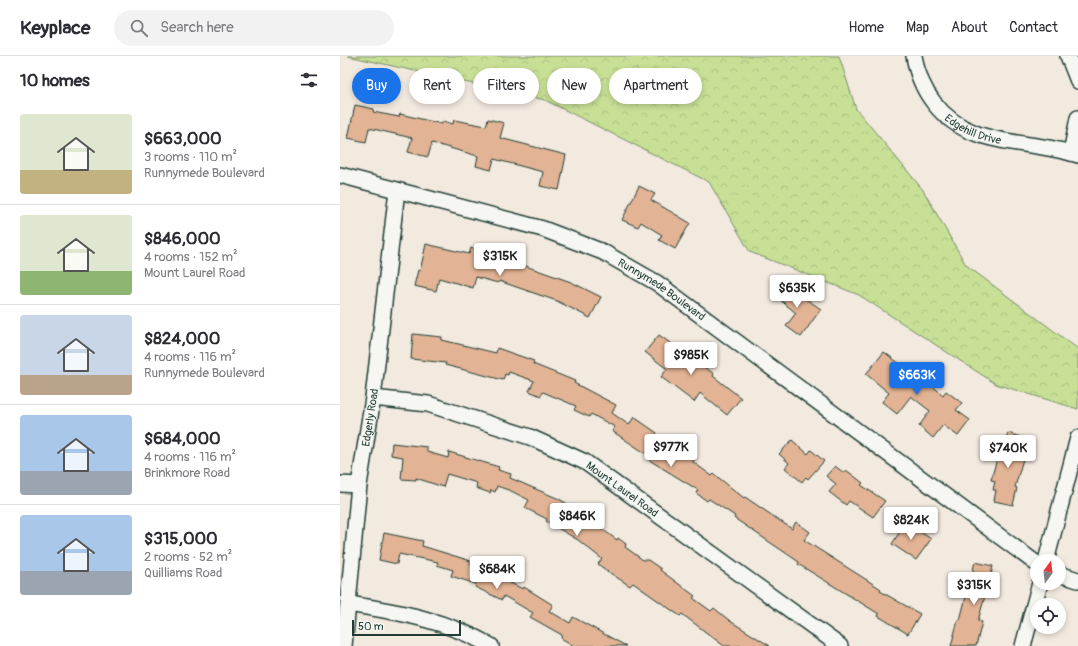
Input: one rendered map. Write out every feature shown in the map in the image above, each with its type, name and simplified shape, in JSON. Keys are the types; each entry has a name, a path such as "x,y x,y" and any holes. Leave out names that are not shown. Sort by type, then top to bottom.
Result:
{"street":[{"name":"Edgehill Drive","path":"914,56 916,69 924,90 940,111 963,129 988,138 1074,154 1078,118"},
{"path":"1068,56 1077,76"},
{"name":"Runnymede Boulevard","path":"340,175 543,229 610,256 657,283 1030,559"},
{"name":"Edgerly Road","path":"344,646 349,604 358,485 372,398 397,190"},
{"name":"Mount Laurel Road","path":"372,398 435,406 530,437 584,462 840,646"},
{"path":"1048,554 1078,438"},
{"path":"340,484 358,485"},
{"path":"1066,576 1078,580"},
{"path":"1023,646 1038,590"},
{"path":"349,604 404,613 443,624 491,646"}],"green space":[{"path":"348,56 839,56 856,109 923,190 966,265 1078,349 1078,409 996,384 859,295 750,252 709,182 553,104 601,104 601,68 547,68 547,101 539,99 539,68 473,68 473,84 465,82 465,68 409,68 409,70"}],"building":[{"path":"355,105 374,109 373,112 399,117 400,114 442,124 443,121 453,124 454,120 486,126 488,119 504,123 500,138 566,155 559,190 540,186 543,172 494,159 491,170 476,166 478,156 432,143 428,157 408,152 412,138 369,128 366,142 348,138"},
{"path":"639,186 655,194 651,200 690,223 675,249 659,240 662,235 641,222 638,227 622,220"},
{"path":"426,244 469,254 471,248 484,252 483,255 519,266 520,264 571,282 601,297 590,318 557,301 499,281 498,283 476,277 473,288 439,278 436,291 414,286 418,270 420,271"},
{"path":"785,281 803,297 821,309 801,337 786,326 796,313 773,294"},
{"path":"413,334 442,337 442,340 496,353 497,348 534,361 533,364 575,381 574,383 616,405 612,413 629,425 634,417 657,433 656,435 695,458 693,462 712,476 714,474 744,498 745,497 792,529 796,522 810,532 804,540 881,589 880,591 920,614 908,634 878,616 879,614 798,564 799,562 734,518 735,516 709,499 707,501 696,493 698,490 649,460 651,457 612,431 615,427 591,414 589,417 574,410 576,406 543,392 541,396 529,391 534,381 509,372 508,375 505,374 503,380 445,365 446,363 411,359"},
{"path":"659,335 714,374 713,376 741,398 727,415 700,393 694,402 661,377 667,369 645,352"},
{"path":"884,352 908,370 910,367 943,395 946,391 962,403 956,410 970,420 958,436 943,425 933,438 919,426 930,411 911,396 897,414 882,402 889,393 866,374"},
{"path":"1008,433 1024,438 1021,451 1025,452 1015,487 1017,488 1013,505 994,501 996,490 993,490 995,481 991,480 1001,444 1004,445"},
{"path":"792,440 808,454 811,450 824,461 808,479 806,477 802,482 785,468 789,463 779,454"},
{"path":"392,443 427,447 427,452 448,458 449,452 499,467 498,470 511,474 510,478 559,499 588,516 587,518 617,540 618,538 626,544 625,547 643,560 648,560 661,569 660,570 695,596 693,598 711,611 714,608 730,621 770,646 724,646 682,614 680,616 633,583 630,586 607,571 598,564 602,559 578,540 546,521 547,519 525,508 529,500 511,491 497,486 495,492 491,490 490,493 476,488 477,483 447,474 443,487 416,478 416,480 401,479 403,457 391,455"},
{"path":"835,466 844,473 846,470 863,483 861,485 885,501 873,517 849,501 846,505 829,492 836,484 826,476"},
{"path":"906,522 931,539 916,560 892,544"},
{"path":"384,533 423,541 422,546 471,561 470,564 523,589 524,587 553,605 549,611 570,623 573,617 626,646 574,646 561,638 562,635 530,617 533,613 504,596 502,600 475,587 476,584 451,576 453,570 437,565 438,562 399,554 397,564 379,560"},
{"path":"975,562 993,566 990,579 994,580 990,597 985,596 978,621 982,622 976,646 951,646 958,620 960,620"}]}
